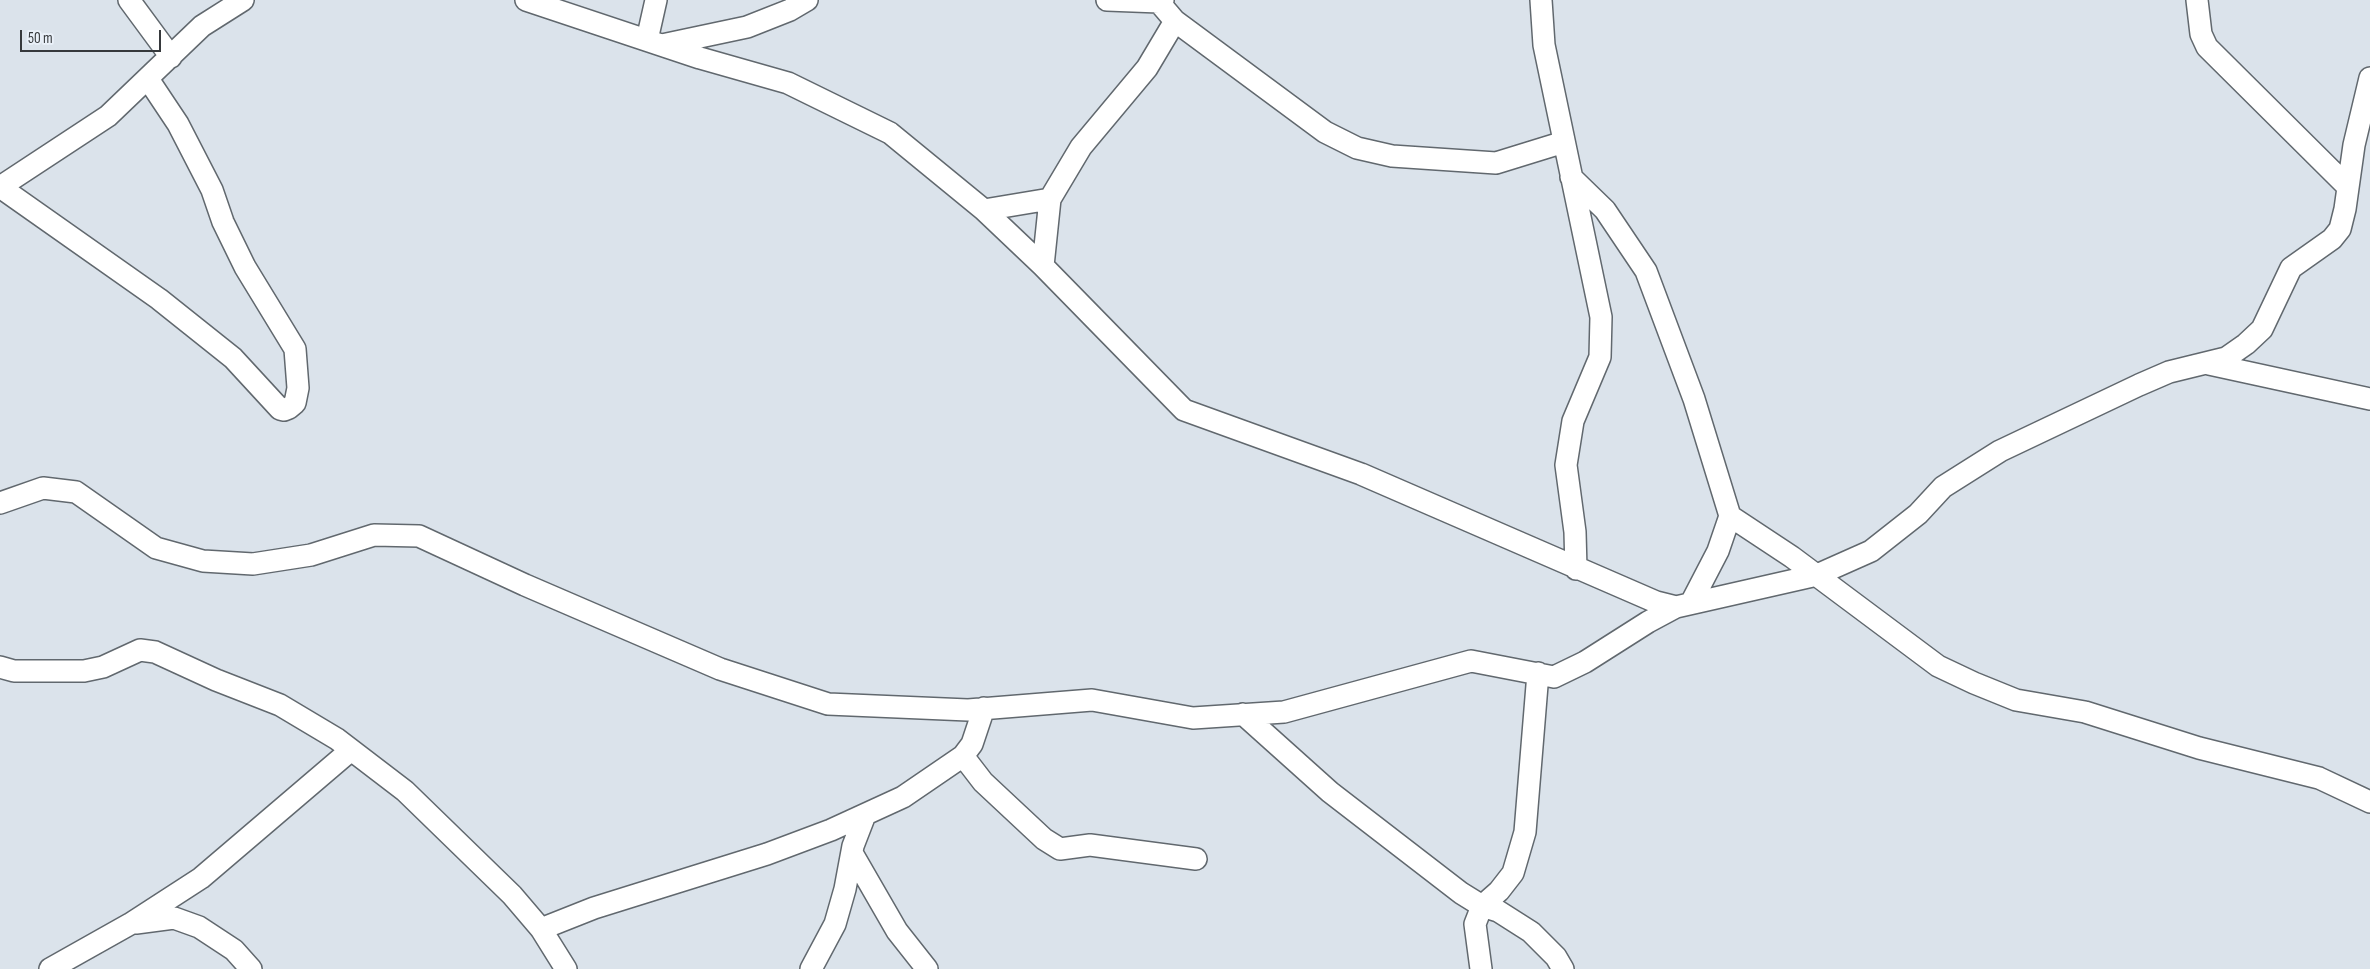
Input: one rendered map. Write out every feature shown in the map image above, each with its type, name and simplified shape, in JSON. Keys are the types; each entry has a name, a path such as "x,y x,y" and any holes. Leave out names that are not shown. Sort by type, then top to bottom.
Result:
{"street":[{"path":"129,0 171,57"},
{"path":"148,79 178,124 212,190 223,222 245,268 295,349 298,388 295,403 289,408 280,409 233,358 159,300 0,187 108,116 202,26 243,0"},
{"path":"526,0 654,43 788,84 890,133 984,210 1043,266 1184,410 1361,474 1576,569 1656,602 1684,605"},
{"path":"654,43 656,0"},
{"path":"654,43 747,27 790,10 807,0"},
{"path":"1107,0 1160,1 1175,21 1325,132 1357,148 1392,156 1496,163 1564,142"},
{"path":"1542,0 1544,45 1601,317 1600,357 1573,421 1566,465 1575,532 1576,569"},
{"path":"2197,0 2201,34 2207,46 2348,187"},
{"path":"1043,266 1050,199 1081,147 1146,68 1175,21"},
{"path":"0,503 43,488 76,492 156,548 204,561 252,564 310,555 374,535 419,536 525,585 720,669 828,704 968,710 1092,700 1193,718 1284,712 1471,662 1554,677 1585,662 1648,622 1684,605 1817,575 1871,550 1918,514 1943,487 2000,451 2139,385 2169,372 2210,364 2226,358 2246,344 2262,329 2291,268 2332,239 2340,229 2354,145 2370,78"},
{"path":"1571,177 1605,210 1646,271 1694,399 1730,516 1718,550 1684,605"},
{"path":"984,210 1050,199"},
{"path":"2210,364 2370,399"},
{"path":"1730,516 1817,575 1938,666 1974,683 2016,700 2085,712 2199,748 2319,778 2370,802"},
{"path":"0,667 14,671 84,671 103,667 140,650 155,652 216,680 280,705 337,739 404,791 512,896 541,929 566,969"},
{"path":"1481,969 1475,924 1482,906 1499,891 1513,873 1526,832 1538,674"},
{"path":"541,929 594,908 722,869 832,830 903,797 963,756 972,744 984,708"},
{"path":"1243,714 1330,792 1461,893 1482,906 1498,911 1531,932 1556,957 1563,969"},
{"path":"50,969 130,924 201,878 351,750"},
{"path":"963,756 983,782 1044,839 1060,849 1090,845 1196,858"},
{"path":"811,969 835,924 852,849 865,814"},
{"path":"832,830 852,849 897,931 913,954 927,969"},
{"path":"130,924 174,918 199,927 234,950 251,969"}]}
